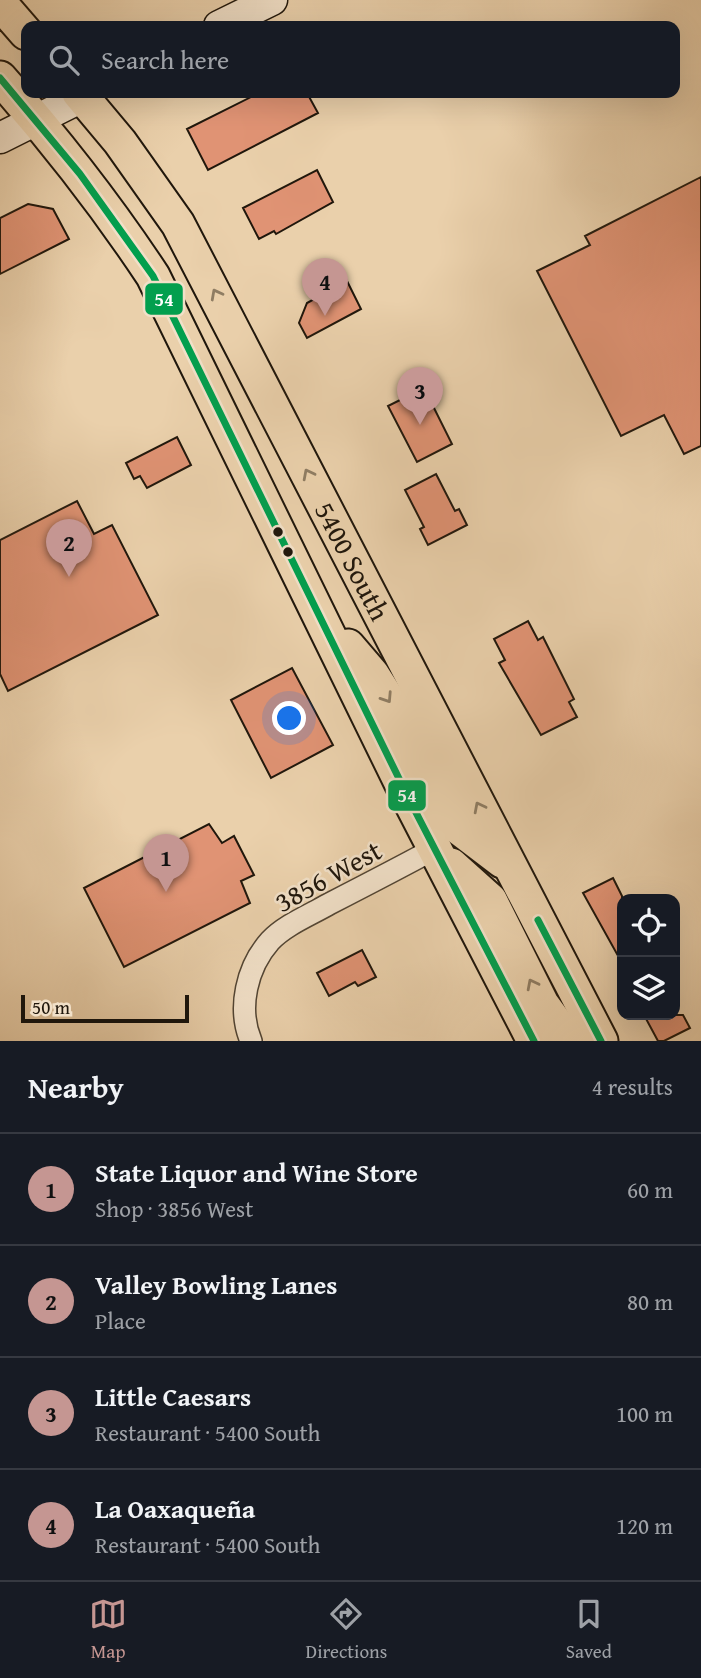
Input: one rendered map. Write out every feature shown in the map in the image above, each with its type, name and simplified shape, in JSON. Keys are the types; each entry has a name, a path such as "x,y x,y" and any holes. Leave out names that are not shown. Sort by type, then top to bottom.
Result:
{"main road":[{"path":"0,3 21,27"},
{"name":"5400 South","path":"0,78 37,119 113,216 152,276 434,849 534,1041"},
{"name":"5400 South","path":"87,98 178,224 601,1041"},
{"path":"315,607 372,674 418,746 460,829 511,869"},
{"path":"434,849 490,900 542,1004 569,1041"}],"street":[{"path":"229,21 271,0"},
{"path":"0,138 76,98"},
{"name":"3856 West","path":"251,1041 247,1031 245,991 253,967 271,940 300,920 434,849"}],"building":[{"path":"249,98 310,98 318,113 208,170 187,129"},
{"path":"317,170 333,202 276,234 274,231 259,239 243,208"},
{"path":"701,177 701,446 684,454 664,415 621,436 537,271 590,245 585,236"},
{"path":"28,204 53,209 69,239 0,274 0,218"},
{"path":"347,281 361,309 307,338 299,323 307,303"},
{"path":"424,388 452,444 417,462 388,406"},
{"path":"177,437 191,465 147,488 140,476 134,479 126,463"},
{"path":"436,474 455,511 459,509 467,525 428,545 420,529 424,527 405,490"},
{"path":"77,501 94,534 112,525 158,615 8,691 0,674 0,540"},
{"path":"528,621 538,640 543,637 574,699 569,702 577,717 541,735 499,663 505,660 494,639"},
{"path":"292,668 333,745 271,778 231,700"},
{"path":"209,824 222,843 234,836 254,875 241,881 250,903 124,967 84,888"},
{"path":"613,878 621,894 617,894 617,954 583,893"},
{"path":"362,950 376,977 358,986 355,982 329,996 317,973"},
{"path":"680,1015 683,1015 690,1028 664,1041 658,1041 647,1020 680,1020"}],"transit line":[{"name":"54","path":"0,78 80,174 153,276 409,799 534,1041"},
{"name":"54","path":"538,920 601,1041"}],"place":[{"name":"La Oaxaqueña","path":"325,316"},
{"name":"Little Caesars","path":"420,425"},
{"name":"Valley Bowling Lanes","path":"69,577"},
{"name":"State Liquor and Wine Store","path":"166,892"}]}
